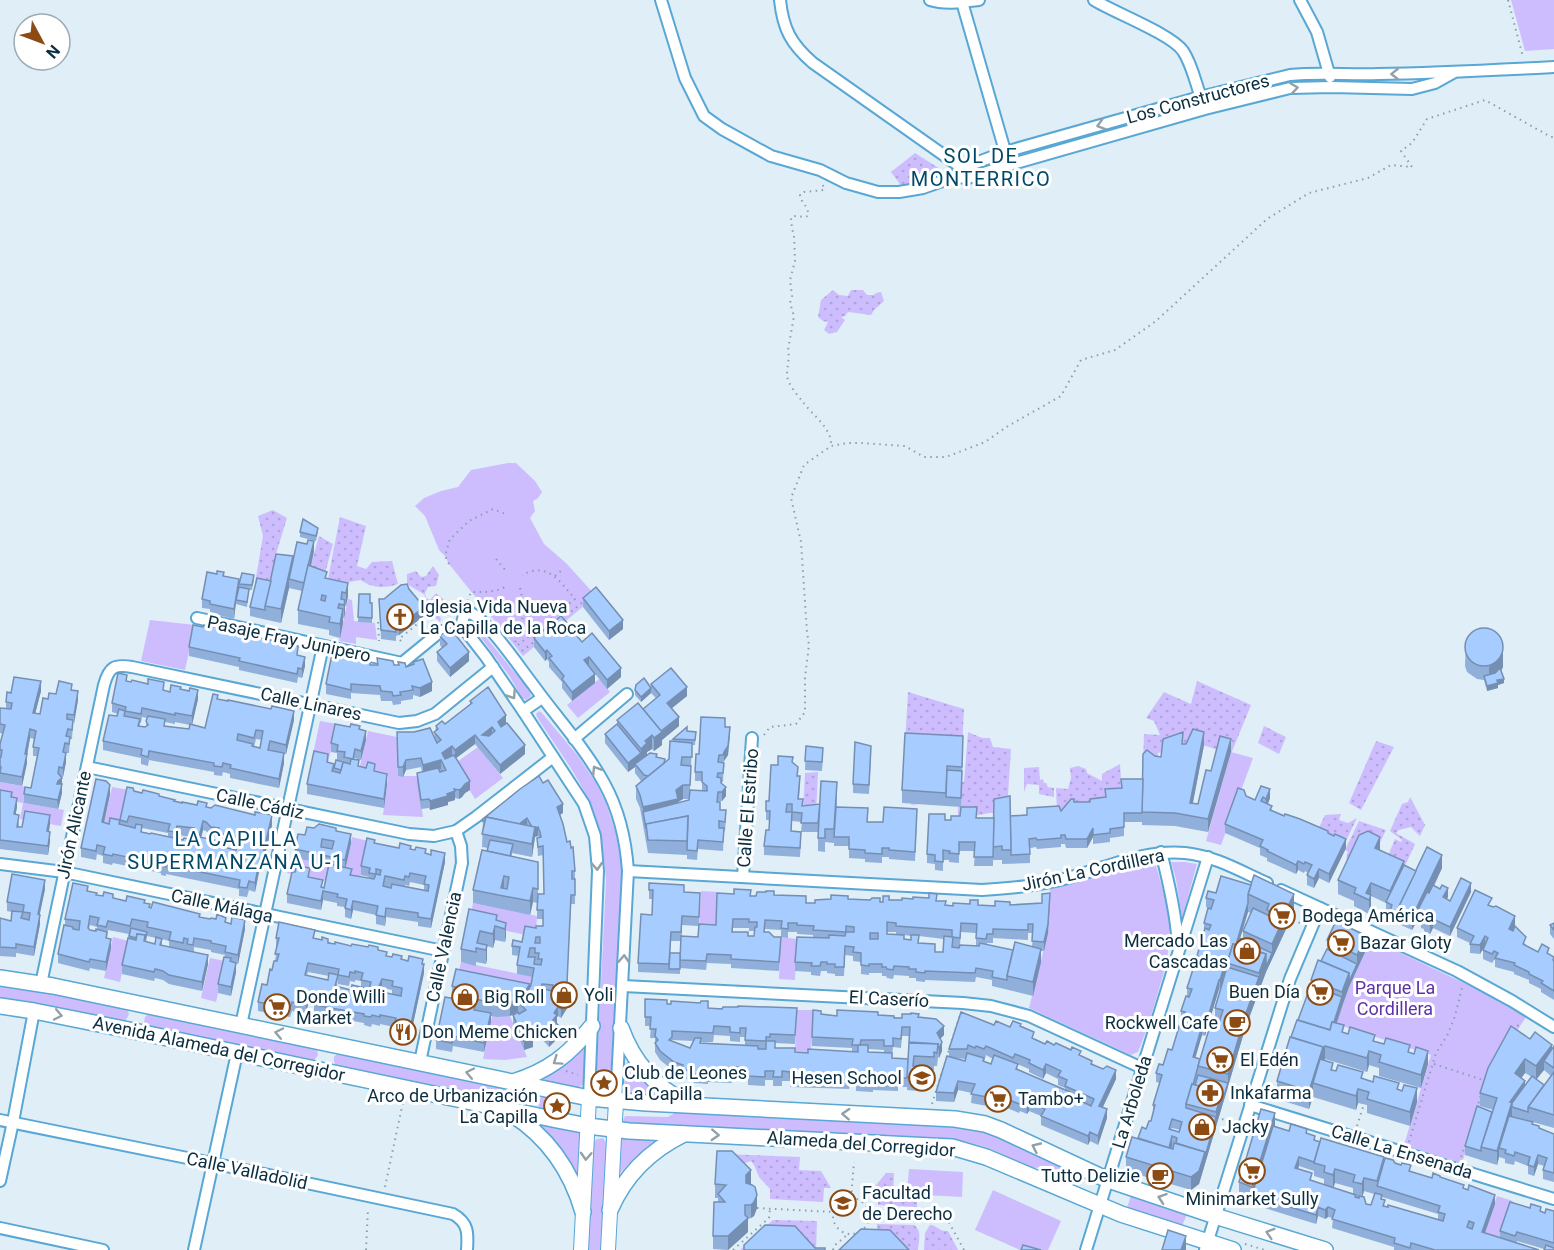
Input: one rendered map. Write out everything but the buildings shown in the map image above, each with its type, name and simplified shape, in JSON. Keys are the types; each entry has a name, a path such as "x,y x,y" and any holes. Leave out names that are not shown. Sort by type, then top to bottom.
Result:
{"main road":[{"name":"Avenida Alameda del Corregidor","path":"0,978 140,1004 589,1098 955,1119 985,1124 1108,1180 1325,1250"},
{"path":"134,1031 140,1004"},
{"name":"Avenida Alameda del Corregidor","path":"0,1006 134,1031 505,1110 615,1130"},
{"path":"512,1082 542,1071 555,1063 569,1052 592,1026"},
{"path":"621,1028 633,1055 646,1073 662,1088 688,1105"},
{"path":"323,1071 329,1044"},
{"path":"530,1115 536,1087"},
{"path":"505,1110 534,1130 556,1155 573,1182 583,1212"},
{"name":"Alameda del Corregidor","path":"615,1130 952,1147 986,1156 1100,1205 1206,1246 1239,1247"},
{"path":"610,1210 622,1186 638,1166 659,1148 685,1134"}],"street":[{"name":"Los Constructores","path":"661,0 685,78 704,116 722,129 771,156 820,170 846,183 878,192 899,192 923,188 954,177 968,178 1205,109 1290,88 1412,89 1435,83 1453,73"},
{"path":"780,0 782,18 790,38 800,51 813,63 962,168 968,178"},
{"path":"930,0 938,2 979,0"},
{"path":"1094,0 1165,36 1182,49 1205,109"},
{"path":"1300,0 1317,32 1332,87"},
{"path":"962,2 1009,165"},
{"name":"Los Constructores","path":"954,177 962,168 1005,152 1200,97 1290,75 1453,73 1554,67"},
{"path":"581,1250 598,871 595,836 584,804 524,711 465,630 462,623 464,615 471,613 479,617 513,659 589,759 605,784 620,822 626,848 628,872 608,1250"},
{"name":"Pasaje Fray Junipero","path":"197,618 402,663 441,631"},
{"path":"241,1025 323,646"},
{"name":"Calle Linares","path":"113,668 121,665 132,667 399,723 417,721 435,714 493,667"},
{"name":"Jirón Alicante","path":"41,984 104,685 107,674 113,668"},
{"path":"574,739 627,694"},
{"path":"524,711 542,698"},
{"name":"Calle El Estribo","path":"743,878 752,738"},
{"name":"Calle Cádiz","path":"87,767 288,810 409,834 434,836 456,831 553,757"},
{"name":"Calle Valencia","path":"420,1062 462,863 461,846 456,831"},
{"name":"Jirón La Cordillera","path":"628,872 982,890 1028,887 1065,879 1139,856 1161,852 1185,853 1208,857 1224,863 1457,971 1554,1027"},
{"name":"La Arboleda","path":"1161,852 1177,927 1178,954"},
{"name":"La Arboleda","path":"1086,1250 1208,857"},
{"name":"Calle Málaga","path":"0,864 64,872 443,951"},
{"path":"1206,1246 1290,979 1320,908"},
{"name":"El Caserío","path":"622,986 991,1006 1029,1016 1142,1068"},
{"path":"0,1181 34,1011"},
{"path":"194,1250 237,1053"},
{"name":"Calle La Ensenada","path":"1250,1105 1554,1199"},
{"name":"Calle Valladolid","path":"0,1120 453,1215 460,1218 466,1226 467,1250"},
{"path":"0,1228 103,1250"}],"path":[{"path":"1508,0 1526,69"},
{"path":"751,753 770,727 796,724 806,712 809,645 801,542 791,498 804,465 831,446 861,443 905,446 924,457 946,457 985,442 1061,396 1081,360 1115,350 1156,321 1267,219 1308,193 1368,178 1391,165 1412,167 1401,151 1412,143 1427,119 1438,114 1485,100 1554,137"},
{"path":"820,170 824,190 801,193 800,198 807,208 808,216 791,216 790,218 794,235 795,261 790,280 792,297 790,303 794,313 786,376 804,404 829,435 831,446"},
{"path":"449,564 445,556 450,538 469,521 493,509 508,515"},
{"path":"496,559 507,572"},
{"path":"555,576 562,570"},
{"path":"520,588 523,611 515,646 575,599 555,576 547,572 528,572 522,575"},
{"path":"471,592 487,593 505,588"},
{"path":"557,623 584,601"},
{"path":"399,638 427,616 416,603"},
{"path":"378,622 379,640"},
{"path":"513,659 539,638"},
{"path":"1293,920 1302,924"},
{"path":"1409,1142 1420,1098 1436,1053 1447,1036 1455,1016 1462,988"},
{"path":"928,1118 963,1003"},
{"path":"1509,1038 1521,1020"},
{"path":"1433,1064 1486,1081 1489,1073"},
{"path":"561,1072 568,1071 581,1076"},
{"path":"1264,1089 1276,1093"},
{"path":"1475,1113 1482,1092"},
{"path":"383,1199 403,1102"},
{"path":"1357,1126 1364,1104"},
{"path":"1222,1119 1234,1123"},
{"path":"1461,1157 1465,1146"},
{"path":"851,1198 854,1162"},
{"path":"366,1250 369,1196"},
{"path":"851,1198 862,1202 866,1207 867,1224 864,1229 848,1234 837,1229 833,1212 840,1202 851,1198"},
{"path":"757,1208 833,1212"},
{"path":"733,1250 769,1218 770,1209"},
{"path":"868,1214 946,1217 964,1250"},
{"path":"833,1250 834,1246 848,1234"},
{"path":"1239,1247 1265,1250"}],"green space":[{"path":"1511,0 1554,0 1554,49 1525,51"},
{"path":"915,153 948,174 930,181 902,187 891,172"},
{"path":"833,290 839,295 848,296 851,290 863,290 867,295 881,292 884,301 871,315 848,312 841,317 845,320 837,332 829,334 824,330 828,322 818,317 821,300"},
{"path":"516,463 535,481 542,492 533,501 535,511 530,518 544,544 566,563 596,596 523,656 449,564 439,550 425,516 415,506 424,498 458,487 471,470"},
{"path":"273,510 287,518 276,554 271,586 255,583 263,536 258,516"},
{"path":"340,517 366,526 357,566 366,569 372,562 392,561 398,584 378,587 361,580 349,582 343,594 326,589"},
{"path":"319,536 333,544 323,581 307,579"},
{"path":"433,566 439,575 436,586 428,587 425,593 426,598 430,600 436,593 451,606 450,615 444,616 437,610 436,613 441,618 440,622 418,602 424,600 425,595 407,584 407,574 416,571 421,577 426,576"},
{"path":"348,599 352,600 354,621 375,623 377,640 356,637 356,644 339,641"},
{"path":"150,620 195,625 185,670 141,661"},
{"path":"480,630 530,691 531,696 526,700 522,698 510,677 479,635"},
{"path":"599,679 610,692 578,718 567,705"},
{"path":"1197,681 1251,705 1231,754 1193,742 1158,753 1157,770 1143,768 1144,734 1160,735 1154,721 1146,718 1164,692 1191,704"},
{"path":"908,692 964,709 962,747 905,744"},
{"path":"539,711 578,756 596,783 606,803 616,833 621,861 610,1087 605,1092 598,1091 596,1086 606,880 603,851 585,793 537,717 536,714"},
{"path":"320,721 337,724 328,763 312,759"},
{"path":"1264,726 1286,737 1279,754 1258,743"},
{"path":"368,731 397,737 398,776 417,776 423,817 383,815 388,776 359,770"},
{"path":"968,732 982,738 990,738 993,747 1011,749 1007,810 973,816 958,815 958,800 911,805 912,793 901,790 903,779 964,782"},
{"path":"1376,741 1394,747 1361,810 1349,803"},
{"path":"478,747 503,778 475,799 454,764"},
{"path":"1231,752 1253,758 1221,845 1206,841"},
{"path":"1120,764 1122,797 1066,814 1057,811 1056,788 1068,789 1071,778 1070,768 1078,766 1086,769 1087,773 1102,781 1102,774"},
{"path":"1039,767 1040,780 1043,779 1048,787 1054,788 1054,797 1039,794 1039,785 1027,784 1024,792 1024,768"},
{"path":"818,772 816,812 803,812 805,773"},
{"path":"0,782 27,787 24,803 64,810 61,826 20,819 23,803 0,799"},
{"path":"112,787 129,790 120,829 103,826"},
{"path":"1410,797 1425,825 1420,836 1411,827 1396,833 1415,844 1404,868 1384,865 1395,839 1401,842 1402,840 1390,831 1402,804 1408,802"},
{"path":"1341,814 1339,820 1348,823 1357,818 1343,847 1316,834 1325,815"},
{"path":"1359,821 1386,830 1377,849 1352,862 1346,859 1348,852 1345,850"},
{"path":"352,837 368,841 360,880 344,877"},
{"path":"291,857 330,866 327,881 287,873"},
{"path":"1149,861 1156,866 1165,897 1170,929 1167,962 1138,1052 1131,1055 1029,1008 1048,933 1050,889"},
{"path":"1171,862 1197,864 1182,918 1176,879"},
{"path":"701,891 718,892 716,934 699,934"},
{"path":"473,903 537,916 536,937 469,923"},
{"path":"113,937 129,941 120,982 104,978"},
{"path":"781,937 797,939 795,980 779,979"},
{"name":"Parque La Cordillera","path":"1371,939 1481,991 1526,1017 1488,1081 1462,1163 1404,1145 1431,1055 1336,1024 1349,987"},
{"path":"210,958 225,961 216,1002 201,998"},
{"path":"461,962 534,977 531,995 456,983"},
{"path":"0,985 127,1009 129,1014 123,1021 0,999"},
{"path":"797,1010 814,1010 811,1052 795,1051"},
{"path":"149,1013 313,1047 317,1050 318,1055 313,1062 148,1027 144,1022"},
{"path":"492,1016 510,1016 527,1057 505,1060 483,1059"},
{"path":"582,1048 585,1052 583,1084 579,1088 544,1081 545,1076"},
{"path":"338,1053 522,1091 526,1093 527,1099 522,1105 337,1067 334,1057"},
{"path":"628,1061 658,1093 658,1097 624,1095 625,1064"},
{"path":"542,1096 568,1101 570,1110 564,1114 541,1110 538,1105"},
{"path":"676,1112 959,1126 989,1132 1084,1175 1081,1183 1046,1167 1033,1168 986,1147 967,1142 622,1122 625,1116 668,1117"},
{"path":"535,1123 579,1133 578,1173 575,1172 563,1152"},
{"path":"603,1138 607,1144 602,1250 588,1250 593,1143"},
{"path":"623,1138 655,1139 657,1142 635,1158 620,1173 621,1142"},
{"path":"722,1154 800,1157 799,1170 821,1171 831,1188 824,1188 823,1202 770,1199 770,1189 759,1177 751,1161 745,1163 743,1168"},
{"path":"909,1169 963,1172 962,1197 907,1194"},
{"path":"886,1173 894,1173 893,1197 917,1198 917,1207 878,1205 878,1191 872,1190"},
{"path":"993,1190 1061,1221 1048,1250 1020,1250 975,1230"},
{"path":"1131,1195 1187,1214 1182,1226 1127,1208"},
{"path":"1497,1196 1513,1201 1500,1240 1484,1235"},
{"path":"773,1220 817,1221 816,1250 740,1250"},
{"path":"877,1224 914,1225 919,1233 918,1250 895,1250 877,1232"},
{"path":"930,1225 948,1231 958,1250 924,1250 925,1233"}],"place":[{"name":"Iglesia Vida Nueva La Capilla de la Roca","path":"400,617"},
{"name":"Bodega América","path":"1282,916"},
{"name":"Bazar Gloty","path":"1341,943"},
{"name":"Mercado Las Cascadas","path":"1247,951"},
{"name":"Buen Día","path":"1320,992"},
{"name":"Yoli","path":"564,995"},
{"name":"Big Roll","path":"465,997"},
{"name":"Donde Willi Market","path":"277,1007"},
{"name":"Rockwell Cafe","path":"1237,1023"},
{"name":"Don Meme Chicken","path":"403,1032"},
{"name":"El Edén","path":"1220,1060"},
{"name":"Hesen School","path":"922,1078"},
{"name":"Club de Leones La Capilla","path":"604,1083"},
{"name":"Inkafarma","path":"1210,1093"},
{"name":"Tambo+","path":"998,1099"},
{"name":"Arco de Urbanización La Capilla","path":"557,1106"},
{"name":"Jacky","path":"1202,1127"},
{"name":"Minimarket Sully","path":"1252,1171"},
{"name":"Tutto Delizie","path":"1160,1176"},
{"name":"Facultad de Derecho","path":"843,1203"}],"district":[{"name":"SOL DE MONTERRICO","path":"981,168"},
{"name":"LA CAPILLA SUPERMANZANA U-1","path":"236,850"}]}
